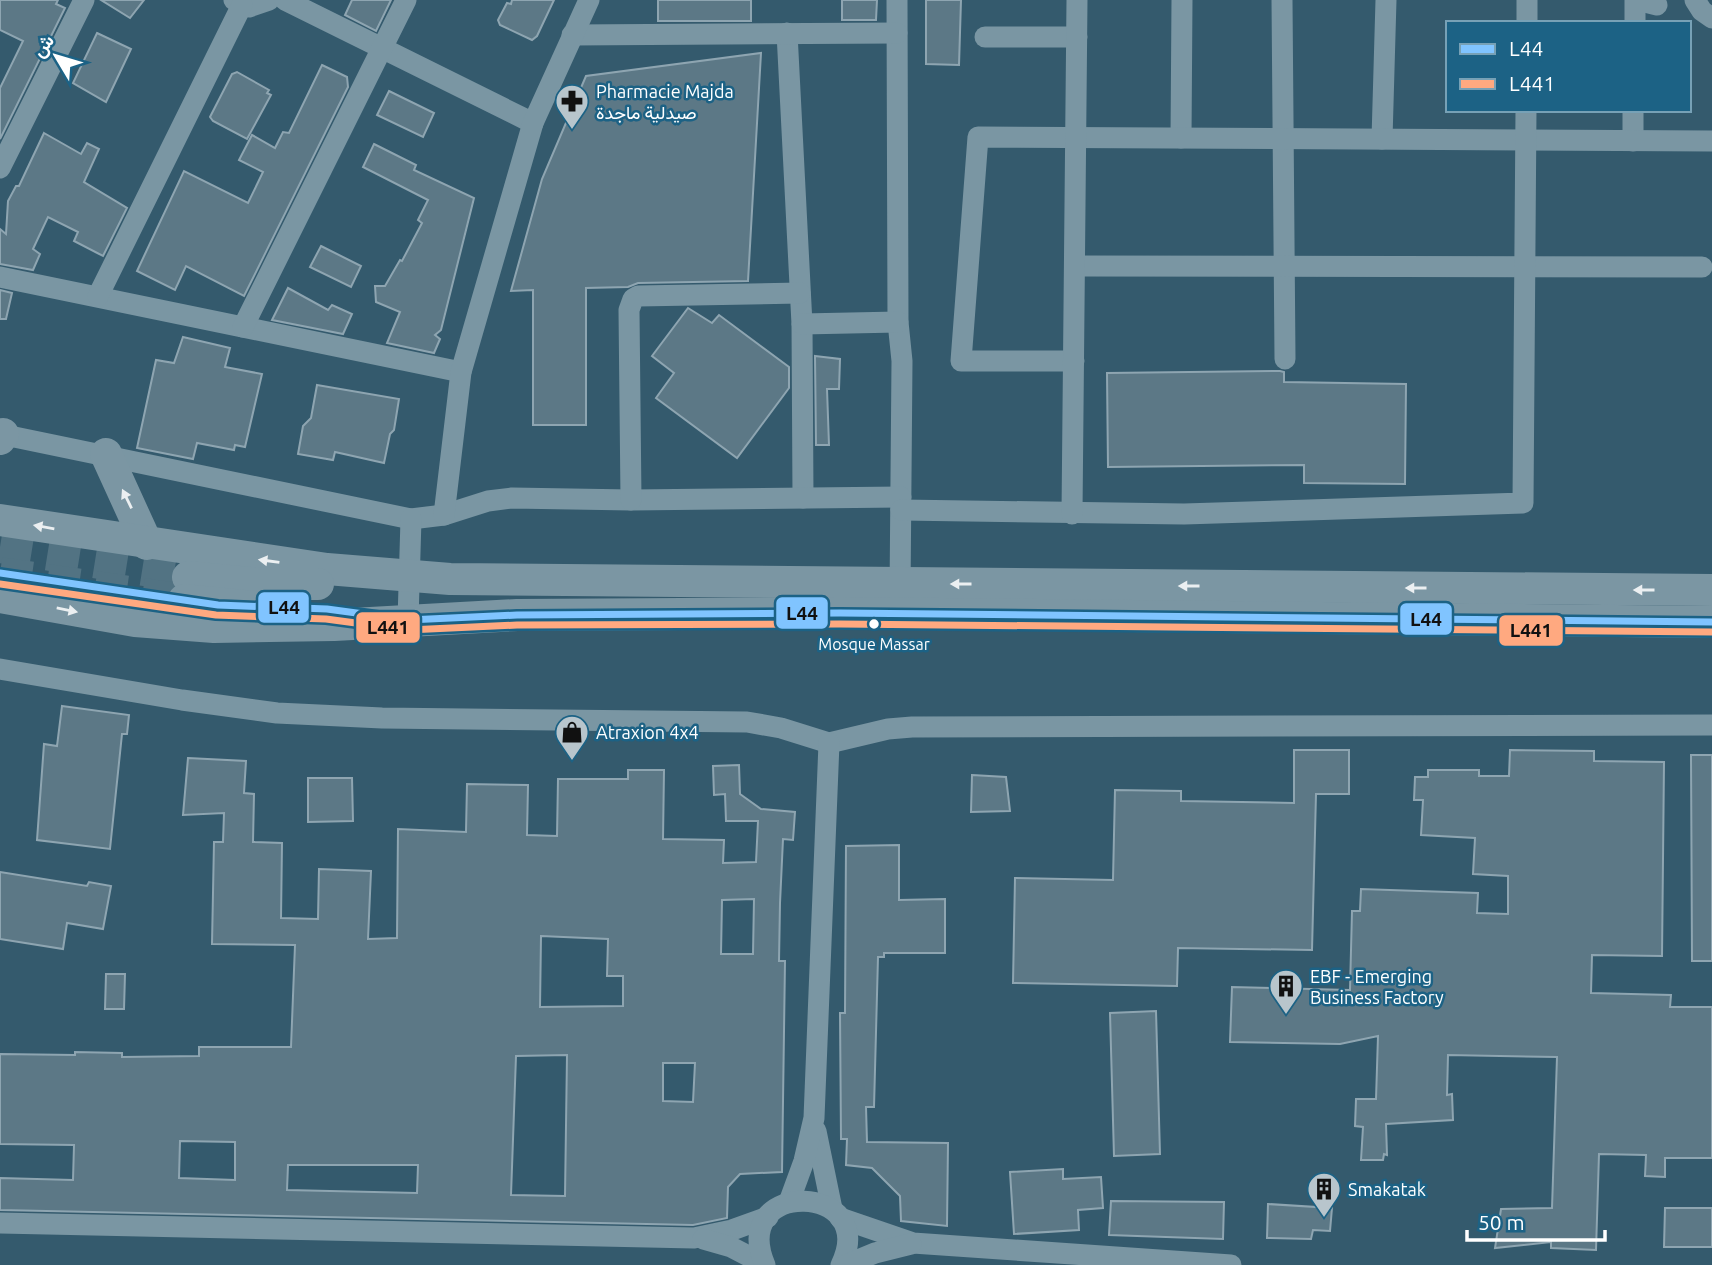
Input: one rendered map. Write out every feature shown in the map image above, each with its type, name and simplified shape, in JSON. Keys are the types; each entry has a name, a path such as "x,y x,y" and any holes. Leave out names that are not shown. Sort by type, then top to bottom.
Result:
{"highway":[{"path":"106,454 147,544"},
{"path":"0,520 327,569 410,576 900,599 1712,622"},
{"path":"408,620 327,609 218,605 186,589 410,576"},
{"path":"0,597 98,616 174,625 274,627 900,599 1712,590"}],"street":[{"path":"0,168 84,0"},
{"path":"98,296 238,3 256,7 269,0"},
{"path":"285,0 533,123"},
{"path":"243,327 406,0"},
{"path":"444,515 461,372 533,123 589,0"},
{"path":"897,0 898,323 901,361 900,599"},
{"path":"1072,514 1077,0"},
{"path":"1181,138 1182,0"},
{"path":"1282,0 1285,359"},
{"path":"1382,139 1386,0"},
{"path":"1527,0 1527,21"},
{"path":"1695,0 1702,12 1712,18"},
{"path":"1636,21 1643,2"},
{"path":"787,33 802,324 803,498"},
{"path":"572,35 897,33"},
{"path":"985,37 1077,37"},
{"path":"1,436 106,454 411,519 444,515 488,501 512,498 803,498 1072,514 1297,512 1523,503 1526,112"},
{"path":"1633,112 1633,141"},
{"path":"1074,360 961,361 978,137 1712,141"},
{"path":"1075,266 1702,267"},
{"path":"0,277 461,372"},
{"path":"631,500 629,310 633,299 638,296 800,293"},
{"path":"802,324 898,323"},
{"path":"408,620 411,519"},
{"path":"0,669 194,702 277,713 382,718 747,722 780,728 829,743 876,731 912,727 1712,725"},
{"path":"789,1202 804,1161 814,1118 829,743"},
{"path":"814,1118 836,1214 847,1243 844,1265 913,1243"},
{"path":"694,1238 732,1230 768,1217 789,1202 811,1200 836,1214 913,1243 1231,1265"},
{"path":"764,1265 759,1240 768,1217"},
{"path":"0,1223 694,1238 731,1247 764,1265"}],"building":[{"path":"0,0 58,0 56,4 65,8 0,139 0,88 23,41 0,30"},
{"path":"101,0 144,0 130,18"},
{"path":"352,0 391,0 376,31 345,15"},
{"path":"512,0 554,0 537,36 532,40 500,25 498,20 507,3 511,4"},
{"path":"658,0 751,0 751,21 658,21"},
{"path":"842,0 877,0 876,20 842,20"},
{"path":"926,0 961,0 959,65 926,64"},
{"path":"97,33 131,49 106,102 73,83"},
{"path":"761,53 748,281 638,283 628,287 586,288 586,425 533,425 533,290 511,291 542,179 586,76"},
{"path":"322,65 347,77 348,87 244,296 186,266 175,290 137,271 184,171 248,203 263,172 239,160 252,135 275,148 283,132 289,133"},
{"path":"237,72 269,90 267,93 271,95 247,139 210,117 232,74"},
{"path":"389,91 434,113 423,137 377,115"},
{"path":"44,133 81,154 87,143 99,149 84,182 127,208 103,256 74,241 78,232 48,217 33,249 40,254 33,270 0,264 0,229 6,234 8,201 16,186 19,186"},
{"path":"374,144 416,165 414,170 474,198 441,330 435,335 440,339 434,353 387,343 400,312 376,302 375,286 385,286 400,260 402,261 422,223 418,220 428,200 363,167"},
{"path":"321,246 361,266 351,287 310,267"},
{"path":"288,288 328,310 332,305 352,314 343,334 272,320"},
{"path":"0,290 12,293 6,319 0,319"},
{"path":"688,308 712,323 719,315 789,367 789,388 737,458 656,398 674,373 652,356"},
{"path":"183,337 230,348 225,367 262,374 245,447 235,445 234,450 197,443 193,459 137,448 156,360 174,363"},
{"path":"815,356 840,359 839,389 827,389 829,445 816,445"},
{"path":"1284,372 1284,382 1406,384 1405,484 1304,483 1304,465 1108,467 1107,373"},
{"path":"317,385 399,399 394,430 390,434 384,463 335,452 333,460 298,454 303,426 311,418"},
{"path":"62,706 129,715 127,734 122,734 110,849 37,840 44,744 57,746"},
{"path":"1294,750 1349,750 1349,794 1316,794 1312,950 1178,948 1177,986 1013,983 1015,878 1113,880 1115,790 1181,791 1181,801 1294,803"},
{"path":"1510,750 1594,751 1594,761 1664,762 1662,956 1592,955 1591,993 1671,995 1670,1007 1712,1007 1712,1158 1665,1158 1665,1177 1645,1176 1646,1155 1599,1154 1596,1250 1551,1248 1551,1242 1495,1248 1501,1209 1552,1208 1557,1057 1448,1055 1447,1095 1452,1094 1453,1120 1386,1124 1387,1155 1384,1154 1383,1160 1361,1160 1363,1127 1355,1126 1356,1099 1376,1099 1378,1036 1340,1044 1230,1042 1232,987 1350,990 1352,911 1360,911 1361,889 1478,893 1477,913 1508,914 1508,876 1473,874 1475,838 1421,835 1423,800 1414,800 1415,777 1428,777 1428,770 1479,770 1479,776 1509,776"},
{"path":"1691,755 1712,755 1712,961 1692,961"},
{"path":"188,758 246,761 244,793 254,794 253,842 282,843 281,918 318,919 319,869 371,871 368,939 397,938 398,829 466,832 467,784 528,785 527,835 557,836 558,779 628,779 628,770 664,770 663,839 724,840 723,863 756,862 758,821 726,821 725,794 714,795 713,766 739,765 740,794 761,809 795,812 793,840 783,839 780,903 779,961 785,961 782,1172 740,1174 728,1187 727,1218 693,1225 0,1210 0,1178 73,1180 74,1145 0,1144 0,1054 75,1055 75,1052 122,1053 122,1057 199,1056 199,1047 291,1047 295,945 212,944 214,842 223,842 224,813 183,815","holes":["754,899 753,954 721,954 722,900","541,936 608,939 607,976 623,976 623,1006 540,1007","567,1055 565,1196 511,1195 516,1056","663,1063 695,1063 693,1102 663,1101","180,1141 235,1142 235,1180 179,1178","288,1165 418,1165 417,1193 287,1190"]},
{"path":"972,775 1006,777 1010,811 971,812"},
{"path":"308,778 352,778 353,821 308,822"},
{"path":"899,845 899,900 945,899 945,953 884,953 884,957 878,957 874,1107 866,1107 867,1142 948,1143 947,1226 901,1221 900,1196 872,1168 846,1165 847,1139 841,1139 840,1013 845,1013 846,846"},
{"path":"0,872 87,886 89,882 111,886 103,929 67,923 63,949 0,939"},
{"path":"106,974 125,974 124,1009 105,1009"},
{"path":"1156,1011 1160,1154 1114,1156 1110,1013"},
{"path":"1063,1169 1063,1179 1101,1177 1103,1208 1078,1210 1079,1230 1014,1234 1010,1172"},
{"path":"1111,1201 1224,1202 1223,1239 1109,1235"},
{"path":"1268,1204 1332,1208 1330,1231 1313,1230 1311,1239 1267,1238"},
{"path":"1665,1208 1712,1208 1712,1247 1664,1247"}],"tunnel":[{"path":"0,547 188,577"},
{"path":"0,573 184,600"}],"transit line":[{"name":"L44","path":"0,573 218,605 327,609 408,620 517,615 840,613 1712,622"},
{"name":"L441","path":"0,584 216,615 326,619 408,630 517,625 840,624 1712,632"}],"place":[{"name":"Pharmacie Majda صيدلية ماجدة","path":"572,131"},
{"name":"Mosque Massar","path":"874,624"},
{"name":"Atraxion 4x4","path":"572,762"},
{"name":"EBF - Emerging Business Factory","path":"1286,1016"},
{"name":"Smakatak","path":"1324,1219"}]}
